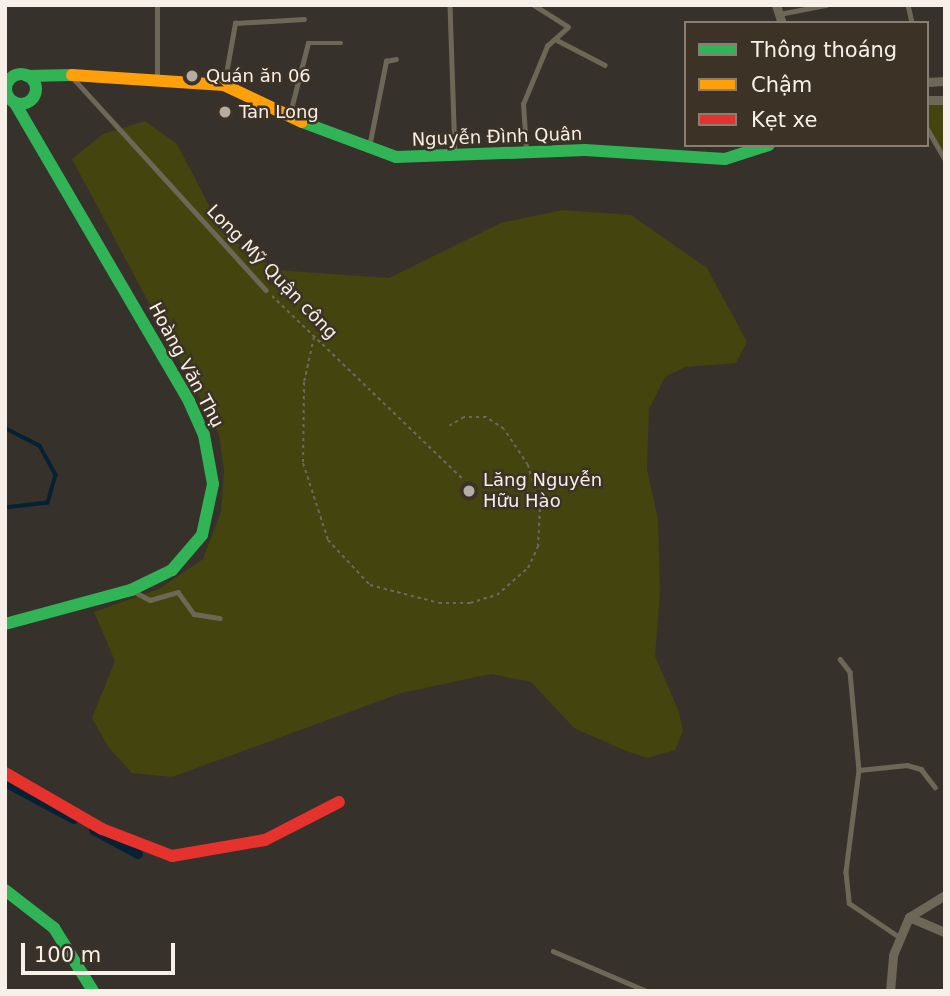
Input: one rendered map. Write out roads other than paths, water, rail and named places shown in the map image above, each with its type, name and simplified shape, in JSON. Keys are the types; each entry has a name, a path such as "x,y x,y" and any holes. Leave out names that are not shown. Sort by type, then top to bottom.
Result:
{"street":[{"name":"Nguyễn Đình Quân","path":"17,75 157,78 223,85 290,113 368,152 455,156 526,150 725,159 763,147"},
{"path":"17,75 6,85 9,98 34,96 72,75"},
{"name":"Hoàng Văn Thụ","path":"17,75 34,96 40,138"},
{"name":"Hoàng Văn Thụ","path":"5,624 131,590 172,570 202,535 213,484 211,459 189,401 40,138 9,98"},
{"path":"5,773 102,829 172,856 265,840 339,802"},
{"path":"5,890 54,928 93,991"},
{"path":"890,991 898,936 909,917 945,895"},
{"path":"909,917 945,932"}],"lane":[{"path":"157,5 157,78"},
{"path":"450,5 455,156"},
{"path":"526,150 523,104 555,39 568,27 533,5"},
{"path":"779,14 826,5"},
{"path":"223,85 235,23 304,19"},
{"path":"555,39 605,65"},
{"path":"290,113 308,43 341,43"},
{"path":"368,152 386,61 396,59"},
{"name":"Long Mỹ Quận công","path":"72,75 266,290"},
{"path":"929,131 945,159"},
{"path":"131,590 150,600 178,592 194,614 220,618"},
{"path":"840,659 850,673 859,770 846,872 849,903 898,936"},
{"path":"859,770 907,765 921,769 935,787"},
{"path":"553,951 647,991"}],"waterway":[{"path":"5,428 40,446 56,475 48,503 5,508"},
{"path":"5,782 74,819"},
{"path":"94,830 138,854"}],"place":[{"name":"Quán ăn 06","path":"192,76"},
{"name":"Tan Long","path":"225,112"},
{"name":"Lăng Nguyễn Hữu Hào","path":"469,491"}]}
